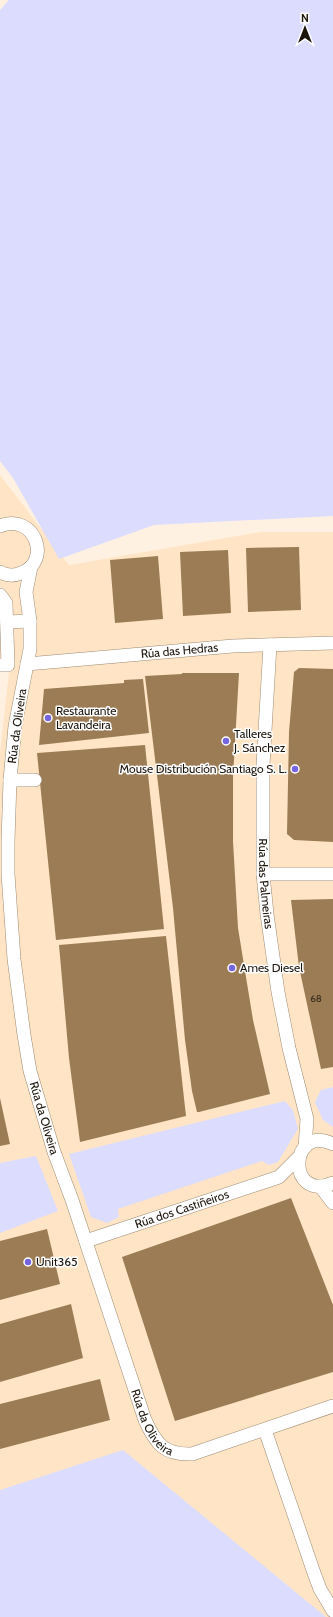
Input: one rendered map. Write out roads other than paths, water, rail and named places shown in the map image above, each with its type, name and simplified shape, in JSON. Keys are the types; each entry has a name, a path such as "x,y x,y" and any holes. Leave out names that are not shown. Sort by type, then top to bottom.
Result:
{"street":[{"name":"Rúa da Oliveira","path":"0,526 10,523 19,524 27,528 33,534 37,543 38,552 31,567 26,592 30,621 27,664 15,726 10,780 6,919 30,1071 54,1152 86,1241 145,1420 152,1435 159,1445 168,1451 180,1455 192,1454 333,1406"},
{"path":"5,574 24,572 31,567"},
{"path":"5,574 26,592"},
{"path":"0,595 6,603 8,664 0,664"},
{"path":"7,622 30,621"},
{"name":"Rúa das Hedras","path":"27,664 270,644 333,643"},
{"name":"Rúa das Palmeiras","path":"270,644 263,765 263,874 278,992 289,1048 307,1119 299,1170 306,1181"},
{"path":"10,780 35,780"},
{"path":"263,874 333,874"},
{"name":"Rúa das Palmeiras","path":"307,1119 331,1143"},
{"path":"302,1152 316,1141 331,1143"},
{"name":"Rúa dos Castiñeiros","path":"279,1177 302,1152"},
{"name":"Rúa dos Castiñeiros","path":"86,1241 279,1177 306,1181 320,1186"},
{"path":"333,1183 320,1186 333,1202"},
{"path":"265,1430 314,1573 323,1595 333,1611"}],"place":[{"name":"Restaurante Lavandeira","path":"48,718"},
{"name":"Talleres J. Sánchez","path":"226,741"},
{"name":"Mouse Distribución Santiago S. L.","path":"295,769"},
{"name":"Ames Diesel","path":"232,968"},
{"name":"Unit365","path":"28,1262"}]}
